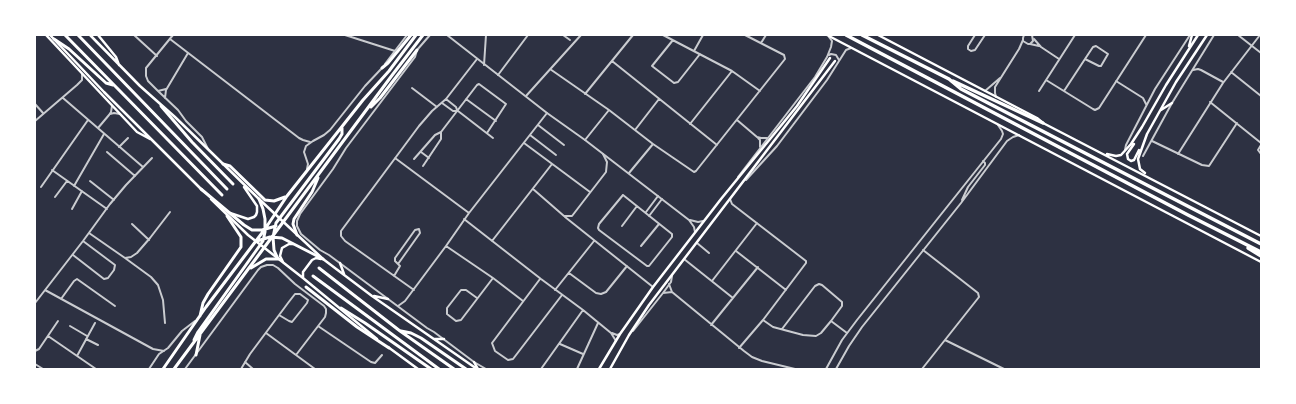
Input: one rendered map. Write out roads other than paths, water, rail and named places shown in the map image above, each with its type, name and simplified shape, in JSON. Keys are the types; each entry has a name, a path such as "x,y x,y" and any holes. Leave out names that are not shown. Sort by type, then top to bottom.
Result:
{"highway":[{"path":"846,35 1261,252"},
{"path":"862,35 949,80 1043,123"},
{"path":"949,80 961,89 1261,244"},
{"path":"1242,243 1261,256"}],"main road":[{"path":"46,35 137,132 153,141"},
{"path":"50,35 153,141 260,246 341,308 431,369"},
{"path":"65,35 222,195"},
{"path":"78,35 227,189"},
{"path":"90,35 119,66 323,258 372,296 477,369"},
{"path":"98,35 116,57 119,66"},
{"path":"382,68 388,63 411,35"},
{"path":"163,369 265,229 287,196 416,35"},
{"path":"174,369 423,35"},
{"path":"827,35 1261,262"},
{"path":"878,35 984,92 1037,118 1043,123 1261,235"},
{"path":"1186,53 1191,35"},
{"path":"1198,35 1166,85 1127,154 1127,158 1129,160 1131,161 1134,159 1159,112 1207,35"},
{"path":"54,39 69,49 106,83 114,86"},
{"path":"364,114 380,98 417,50"},
{"path":"600,369 620,334 653,287 703,221 797,106 828,57"},
{"path":"610,369 645,310 835,61"},
{"path":"1159,112 1172,103"},
{"path":"161,106 192,142 232,184"},
{"path":"1102,153 1116,156 1121,155 1142,127"},
{"path":"278,259 274,250 273,237 275,226 339,139 342,134 342,128"},
{"path":"1147,134 1140,151 1138,163 1142,171 1150,177"},
{"path":"223,164 230,166 265,200 274,201 287,196"},
{"path":"297,235 293,224 294,219 314,189 318,176"},
{"path":"228,214 248,219 254,217 257,212 253,199 240,181"},
{"path":"193,344 198,332 260,246 264,238 264,214 259,199"},
{"path":"228,214 252,230 265,229 284,222"},
{"path":"199,318 201,308 208,294 241,246 241,237 228,214"},
{"path":"255,241 273,237 286,240 323,258"},
{"path":"284,264 280,256 282,248 289,244 297,245"},
{"path":"303,278 303,272 312,260 316,258 323,258"},
{"path":"248,270 266,259 278,259"},
{"path":"340,263 344,274"},
{"path":"319,268 400,331 454,369"},
{"path":"313,276 439,369"},
{"path":"306,287 357,328 389,348"},
{"path":"659,291 659,298"},
{"path":"372,296 388,299"},
{"path":"341,308 353,320 418,369"},
{"path":"400,331 420,338 466,369"},
{"path":"196,355 200,334"},
{"path":"434,338 444,339"},
{"path":"474,362 477,369"}],"street":[{"path":"134,35 157,56"},
{"path":"173,35 146,68 146,78 178,110 186,122 202,137 208,149"},
{"path":"345,35 395,51"},
{"path":"307,170 308,164 304,152 306,146 330,130 365,86 382,68 407,35"},
{"path":"430,35 417,50 415,58 351,142 300,214 297,223 298,230 320,250 328,254 398,306 404,306 444,339 474,362 486,369"},
{"path":"447,35 484,65 629,173 689,220 694,227 695,232"},
{"path":"484,65 486,35"},
{"path":"498,75 528,35"},
{"path":"563,35 570,40"},
{"path":"526,96 581,35"},
{"path":"585,94 633,35"},
{"path":"663,35 732,71 760,91"},
{"path":"694,51 703,35"},
{"path":"550,69 610,110 653,144 694,172 785,60 784,55 745,35"},
{"path":"761,43 766,35"},
{"path":"737,180 739,174 810,83 828,57 832,44 831,38 827,35"},
{"path":"975,35 968,46 968,50 975,50 985,35"},
{"path":"996,98 995,90 1020,49 1024,35"},
{"path":"1033,35 1034,39 1041,47 1060,59"},
{"path":"1039,91 1075,35"},
{"path":"1046,80 1095,110 1101,105 1146,35"},
{"path":"1125,151 1126,145 1150,98 1172,61 1191,35"},
{"path":"1143,156 1172,103 1214,35"},
{"path":"1238,35 1261,52"},
{"path":"1178,154 1223,82 1260,35"},
{"path":"170,39 303,140 310,142"},
{"path":"1030,44 1034,39"},
{"path":"673,40 652,66 674,83 678,82 700,54"},
{"path":"1023,40 1026,44"},
{"path":"1020,49 1026,44 1041,47"},
{"path":"1064,91 1085,59 1095,46 1108,54 1103,64 1099,66 1085,59"},
{"path":"739,186 777,146 827,80 846,50 848,48 856,49"},
{"path":"165,98 167,88 188,52"},
{"path":"828,57 829,55 834,54 838,56 839,61"},
{"path":"414,290 345,241 342,238 341,233 343,228 422,122 446,99 477,59"},
{"path":"612,61 717,145"},
{"path":"1198,61 1198,64 1202,70"},
{"path":"1192,71 1195,69 1202,70 1223,82"},
{"path":"690,124 732,71"},
{"path":"1231,72 1261,96"},
{"path":"35,121 82,80 82,74"},
{"path":"984,92 1001,78"},
{"path":"1116,81 1143,98 1147,105"},
{"path":"414,159 435,135 442,132 477,85 481,85 506,104 487,133"},
{"path":"158,91 167,88"},
{"path":"412,88 437,107"},
{"path":"63,98 143,167"},
{"path":"1143,98 1150,98"},
{"path":"446,99 457,108 458,112"},
{"path":"466,99 496,121"},
{"path":"635,130 658,99"},
{"path":"1210,102 1261,144 1258,150 1261,154"},
{"path":"442,103 454,112 458,112 493,138"},
{"path":"35,104 43,113"},
{"path":"98,128 111,112 111,104"},
{"path":"585,140 610,110"},
{"path":"404,306 468,213 547,113"},
{"path":"109,115 118,114 122,116"},
{"path":"41,187 88,120"},
{"path":"737,120 757,137 764,139 768,138"},
{"path":"1152,141 1202,165 1209,166 1237,123"},
{"path":"538,125 564,144"},
{"path":"826,369 847,333 1002,137 1002,131 998,125"},
{"path":"423,166 441,139 442,132"},
{"path":"74,186 104,134"},
{"path":"530,135 556,155"},
{"path":"836,369 855,336 961,203 1007,142 1011,138 1019,135"},
{"path":"757,137 760,148"},
{"path":"119,147 128,138"},
{"path":"303,140 306,146"},
{"path":"523,143 590,192"},
{"path":"629,173 653,144"},
{"path":"107,152 135,176"},
{"path":"421,152 429,158"},
{"path":"564,216 572,216 606,172 607,162 602,153"},
{"path":"35,303 73,255 106,209 152,158"},
{"path":"395,158 468,213"},
{"path":"961,203 966,190 985,165 983,161"},
{"path":"492,241 552,164"},
{"path":"52,170 106,209"},
{"path":"55,197 67,180"},
{"path":"90,181 114,200"},
{"path":"533,189 564,216 653,287"},
{"path":"72,208 82,191"},
{"path":"623,195 645,212 672,234 648,266 598,228 599,224 623,195"},
{"path":"645,212 658,196"},
{"path":"730,197 732,204 806,262 806,264 740,348"},
{"path":"649,216 662,199"},
{"path":"724,205 732,204"},
{"path":"622,226 637,206"},
{"path":"125,258 134,256 150,239 170,212"},
{"path":"464,219 540,279 583,310 611,333 616,341"},
{"path":"689,220 698,222 703,221"},
{"path":"712,281 757,223"},
{"path":"132,224 150,239"},
{"path":"641,246 659,224"},
{"path":"394,276 399,268 395,258 415,230 417,228 419,229 419,234 398,264"},
{"path":"89,233 151,277 158,285 163,300 165,323"},
{"path":"555,290 594,240"},
{"path":"73,255 104,279 108,278 114,270 115,265 83,241"},
{"path":"697,243 709,253"},
{"path":"446,246 523,301"},
{"path":"922,369 978,298 979,294 923,250"},
{"path":"736,251 786,290"},
{"path":"684,259 733,298"},
{"path":"186,369 258,270 267,265 273,265 278,268 299,287 325,307 325,317 296,356"},
{"path":"569,273 596,294 601,294 606,292 627,266"},
{"path":"711,325 758,267"},
{"path":"629,335 670,284 672,275"},
{"path":"477,298 466,290 461,290 447,308 447,314 454,320 459,320 477,298 492,278"},
{"path":"61,299 74,280 77,279 115,306"},
{"path":"540,279 492,343 495,351 508,360 514,358 562,295"},
{"path":"670,284 672,292 740,348 757,359 795,369"},
{"path":"763,320 782,329 803,335 816,336 821,333 841,308 842,302 822,285 818,284 782,329"},
{"path":"45,290 153,349 164,351"},
{"path":"663,293 672,292"},
{"path":"240,369 295,294 300,294 308,300 292,322 280,315"},
{"path":"398,306 404,306"},
{"path":"541,369 583,310"},
{"path":"149,369 160,353 168,348 182,331 199,318"},
{"path":"831,321 847,333"},
{"path":"35,350 38,350 58,322"},
{"path":"76,356 95,322"},
{"path":"577,369 598,323"},
{"path":"70,326 98,345"},
{"path":"318,326 371,362 376,363 382,355"},
{"path":"266,333 314,369"},
{"path":"611,333 620,334"},
{"path":"48,336 96,369"},
{"path":"945,340 1004,369"},
{"path":"560,344 583,354"},
{"path":"153,349 156,352 156,358"},
{"path":"245,362 253,369"},
{"path":"35,364 43,369"},
{"path":"1156,369 1162,369"}]}
